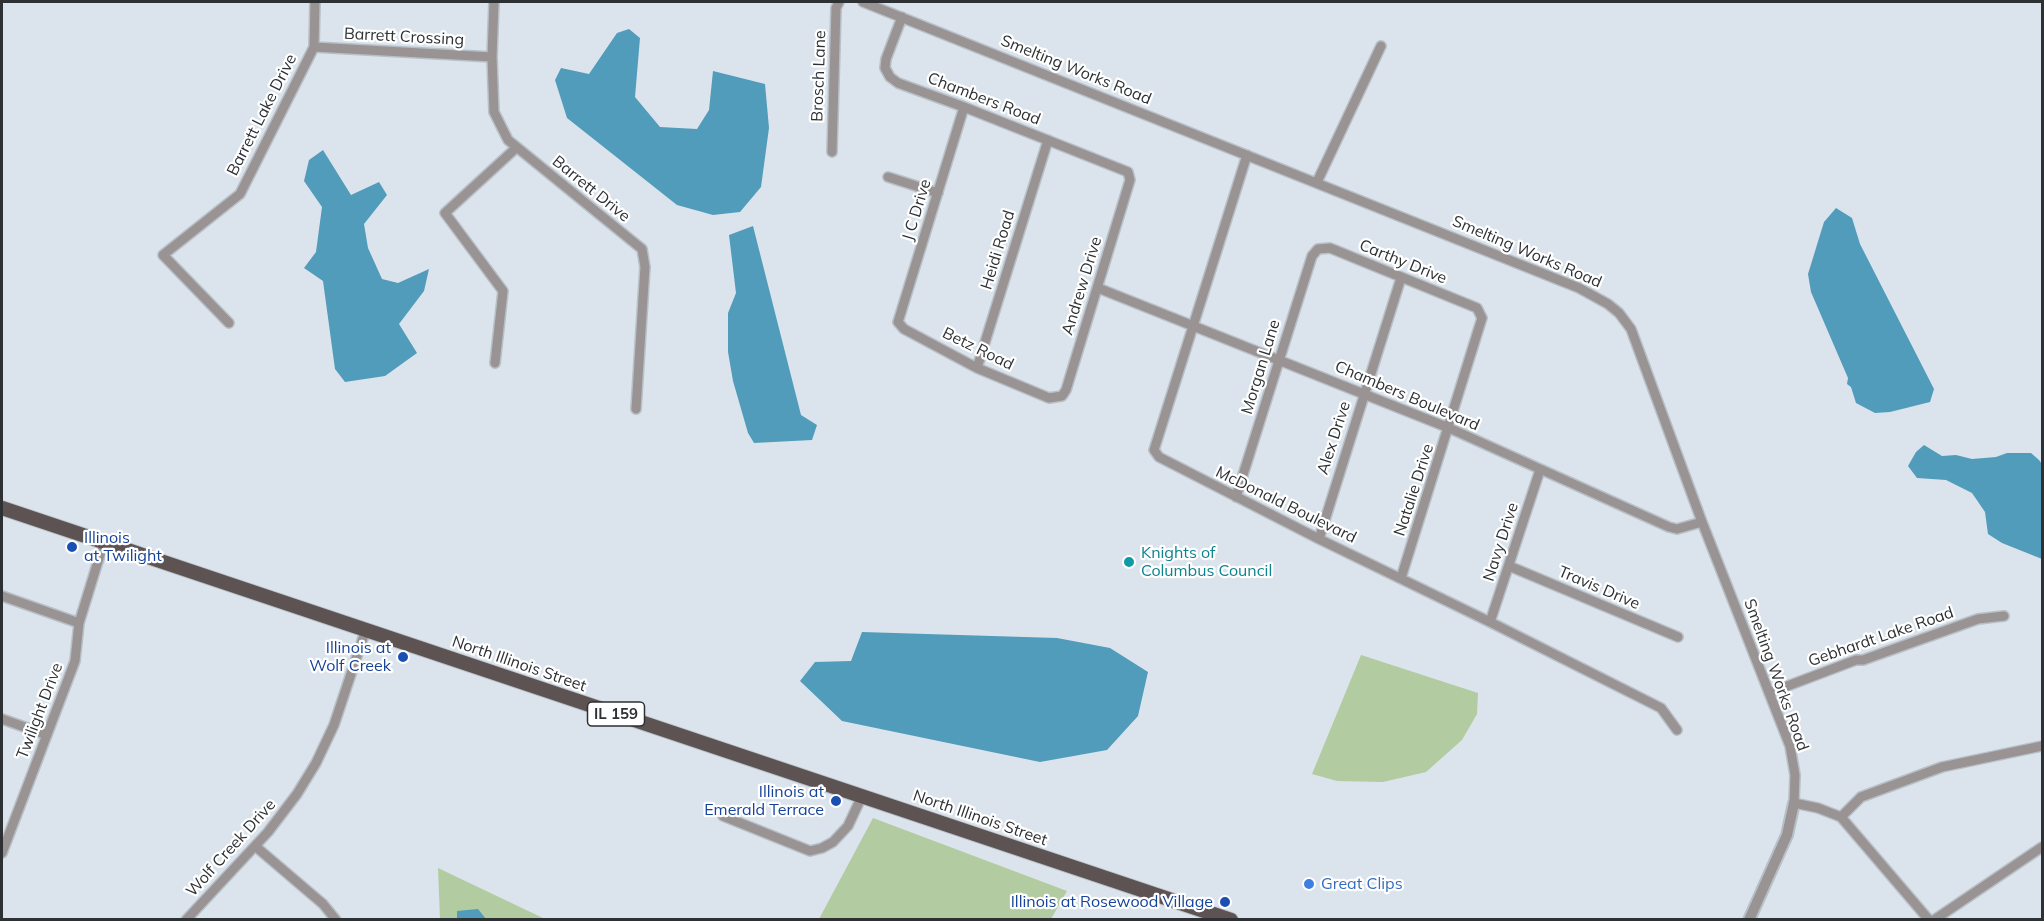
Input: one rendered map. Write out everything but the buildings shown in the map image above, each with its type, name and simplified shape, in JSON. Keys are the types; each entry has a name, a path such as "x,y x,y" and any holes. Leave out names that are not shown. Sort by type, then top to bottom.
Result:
{"main road":[{"name":"North Illinois Street","path":"2,508 1231,920"}],"street":[{"name":"Barrett Lake Drive","path":"229,323 163,255 240,194 314,47 315,2"},
{"name":"Barrett Drive","path":"494,2 492,57 494,112 508,140 642,249 645,267 636,409"},
{"name":"Brosch Lane","path":"832,152 836,8 839,2"},
{"name":"Smelting Works Road","path":"863,2 1579,288 1608,304 1619,313 1631,329 1702,522 1790,746 1795,775 1794,803"},
{"name":"Chambers Road","path":"902,17 886,59 885,68 890,77 898,83 1128,172"},
{"path":"1317,182 1381,46"},
{"name":"Barrett Crossing","path":"314,47 492,57"},
{"name":"J C Drive","path":"898,322 964,107"},
{"name":"Heidi Road","path":"977,368 1048,140"},
{"path":"495,363 503,291 445,213 516,147"},
{"name":"McDonald Boulevard","path":"1247,155 1154,450 1160,457 1236,497 1661,708 1677,730"},
{"name":"Andrew Drive","path":"1049,398 1062,396 1066,390 1130,180 1128,172"},
{"path":"888,177 938,193"},
{"name":"Carthy Drive","path":"1318,249 1330,248 1477,308"},
{"name":"Morgan Lane","path":"1236,497 1312,256 1318,249"},
{"name":"Alex Drive","path":"1319,539 1401,278"},
{"name":"Chambers Boulevard","path":"1098,288 1449,428 1669,527 1677,529 1702,522"},
{"name":"Natalie Drive","path":"1401,578 1482,318 1477,308"},
{"name":"Betz Road","path":"898,322 904,329 977,368 1049,398"},
{"name":"Navy Drive","path":"1490,622 1540,470"},
{"name":"Twilight Drive","path":"2,854 75,661 79,623 104,542"},
{"name":"Travis Drive","path":"1509,566 1678,637"},
{"path":"2,596 79,623"},
{"name":"Gebhardt Lake Road","path":"1768,693 1856,660 1863,660 1978,619 2004,616"},
{"name":"Wolf Creek Drive","path":"186,920 285,811 316,764 338,717 366,629"},
{"path":"2,719 47,735"},
{"path":"1841,817 1861,797 1942,767 2043,746"},
{"path":"723,816 810,851 833,842 848,826 862,795"},
{"path":"1749,920 1787,835 1794,803 1818,808 1841,817 1932,920 2043,847"},
{"path":"255,846 323,904 336,920"}],"green space":[{"path":"1361,655 1478,693 1477,714 1462,740 1426,772 1383,782 1337,781 1312,774"},
{"path":"873,818 1067,891 1051,919 819,919"},
{"path":"438,868 545,919 440,919"}],"water":[{"path":"629,29 640,38 635,97 660,127 697,129 709,110 713,71 765,84 769,128 761,187 740,212 713,215 677,205 567,118 555,80 561,68 589,74 617,33"},
{"path":"323,150 351,195 379,182 387,195 364,224 368,248 382,279 398,283 429,269 424,291 399,324 417,353 385,376 345,382 335,369 323,281 304,268 316,252 322,207 304,181 309,160"},
{"path":"1836,208 1852,218 1860,244 1934,389 1930,402 1890,412 1875,413 1856,403 1851,387 1847,384 1848,378 1811,292 1808,274 1824,222"},
{"path":"753,226 801,415 817,425 812,440 754,443 748,433 733,381 728,352 728,313 736,293 729,235"},
{"path":"1924,445 1942,456 1956,455 1972,459 1996,457 2007,453 2031,453 2039,460 2042,464 2042,559 2002,543 1988,534 1985,512 1972,493 1946,480 1917,478 1908,466 1916,452"},
{"path":"862,632 1057,638 1110,648 1148,672 1138,716 1107,750 1040,762 842,721 800,681 815,662 851,661"},
{"path":"478,909 486,919 457,919 457,911"}],"place":[{"name":"Illinois at Twilight","path":"72,547"},
{"name":"Knights of Columbus Council","path":"1129,562"},
{"name":"Illinois at Wolf Creek","path":"403,657"},
{"name":"Illinois at Emerald Terrace","path":"836,801"},
{"name":"Great Clips","path":"1309,884"},
{"name":"Illinois at Rosewood Village","path":"1225,902"}]}
